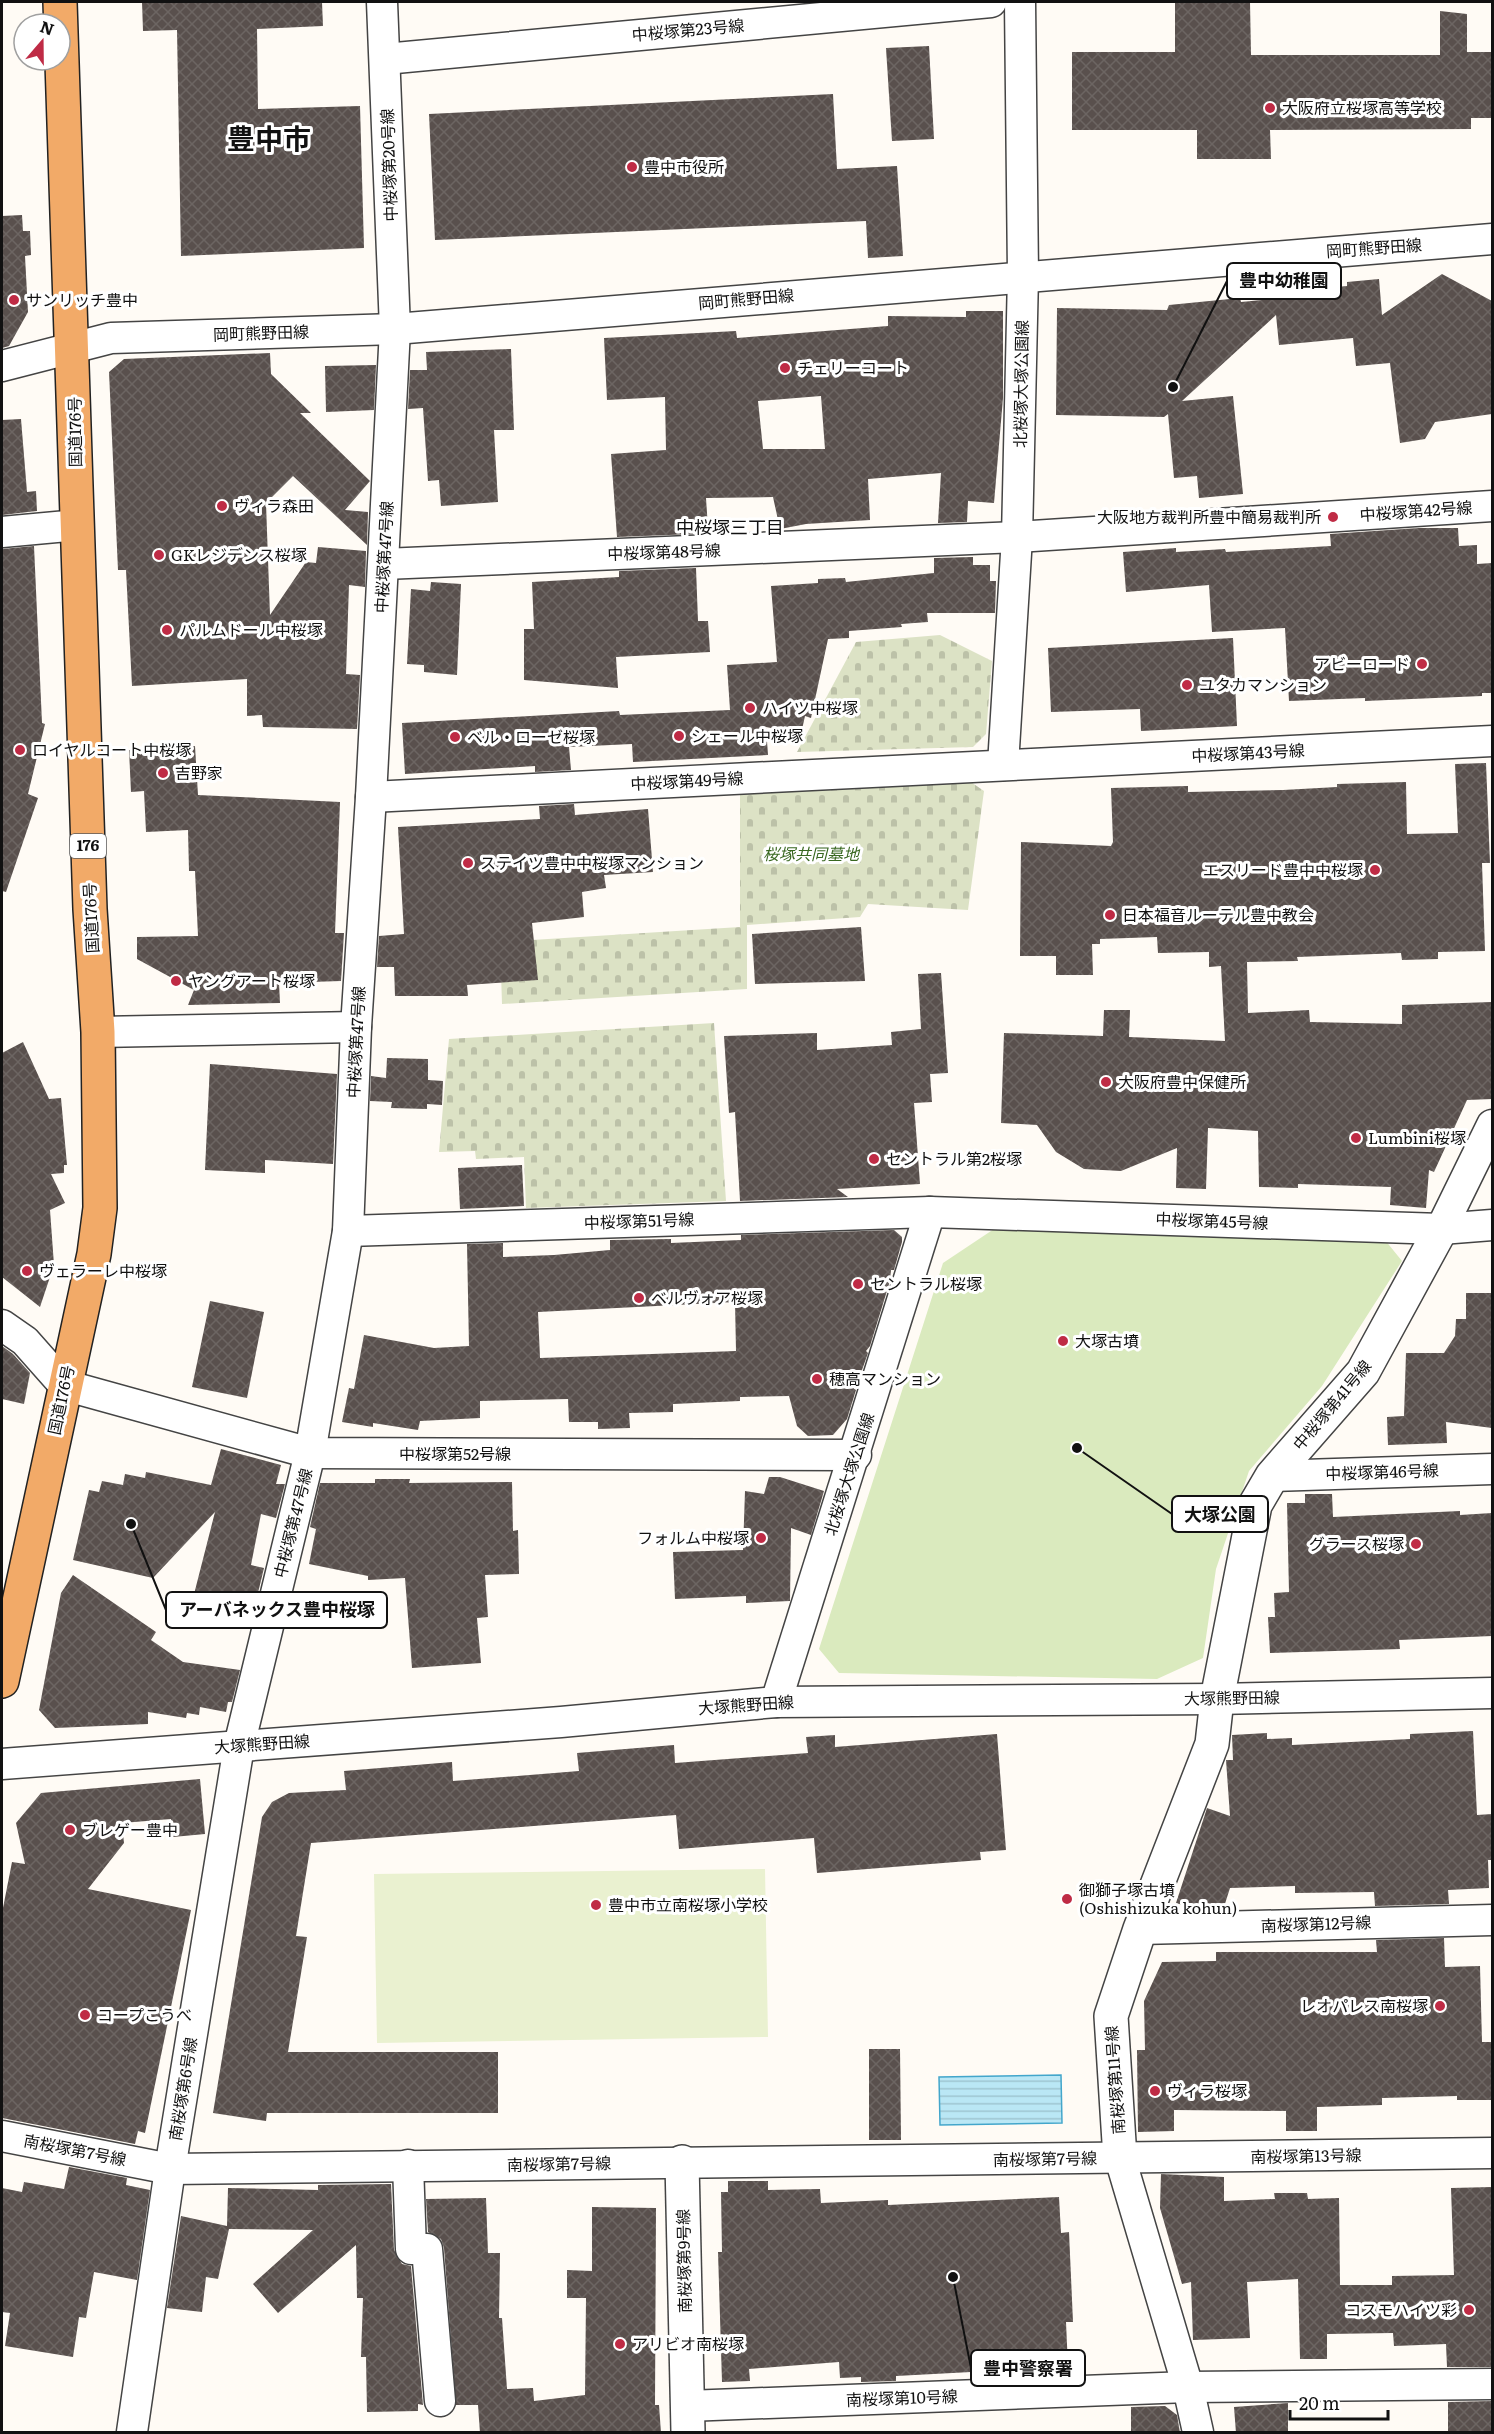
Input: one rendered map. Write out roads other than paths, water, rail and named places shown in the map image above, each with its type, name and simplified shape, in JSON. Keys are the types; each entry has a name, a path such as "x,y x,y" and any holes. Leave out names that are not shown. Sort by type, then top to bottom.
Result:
{"highway":[{"name":"国道176号","path":"2,1681 94,1254 100,1208 98,1032 90,909 60,2"}],"street":[{"name":"中桜塚第20号線","path":"382,2 395,328"},
{"name":"中桜塚第23号線","path":"385,59 991,2"},
{"name":"北桜塚大塚公園線","path":"1003,765 1017,537 1023,276 1020,2"},
{"name":"岡町熊野田線","path":"2,366 111,338 395,328 1492,239"},
{"name":"中桜塚第47号線","path":"239,1746 310,1453 348,1231 356,1027 384,564 395,328"},
{"name":"中桜塚第42号線","path":"1017,537 1492,506"},
{"path":"2,532 78,525"},
{"name":"中桜塚第48号線","path":"384,564 1017,537"},
{"name":"中桜塚第43号線","path":"1003,765 1492,741"},
{"name":"中桜塚第49号線","path":"371,797 1003,765"},
{"path":"98,1032 356,1027"},
{"name":"中桜塚第41号線","path":"1217,1699 1255,1505 1272,1476 1363,1372 1442,1229 1492,1125"},
{"name":"北桜塚大塚公園線","path":"776,1701 856,1455 930,1212"},
{"name":"中桜塚第51号線","path":"348,1231 930,1212"},
{"name":"中桜塚第45号線","path":"930,1212 1442,1229 1492,1225"},
{"path":"2,1325 25,1341 64,1385"},
{"name":"中桜塚第52号線","path":"64,1385 310,1453 856,1455"},
{"name":"中桜塚第46号線","path":"1272,1476 1492,1469"},
{"name":"大塚熊野田線","path":"2,1764 561,1722 776,1701 1217,1699 1492,1693"},
{"name":"南桜塚第11号線","path":"1198,2433 1188,2387 1120,2158 1111,2016 1140,1929 1212,1744 1217,1699"},
{"name":"南桜塚第6号線","path":"132,2433 170,2169 239,1746"},
{"name":"南桜塚第12号線","path":"1140,1929 1492,1920"},
{"name":"南桜塚第7号線","path":"2,2136 170,2169 1120,2158"},
{"name":"南桜塚第13号線","path":"1120,2158 1492,2153"},
{"name":"南桜塚第9号線","path":"682,2162 687,2419"},
{"path":"408,2165 411,2248 427,2249 440,2401"},
{"name":"南桜塚第10号線","path":"687,2419 1188,2387 1492,2384"}],"water":[{"path":"1061,2075 1062,2123 940,2125 939,2077"}],"place":[{"name":"大阪府立桜塚高等学校","path":"1270,108"},
{"name":"豊中市役所","path":"632,167"},
{"name":"サンリッチ豊中","path":"14,300"},
{"name":"チェリーコート","path":"785,368"},
{"name":"豊中幼稚園","path":"1173,387"},
{"name":"ヴィラ森田","path":"222,506"},
{"name":"大阪地方裁判所豊中簡易裁判所","path":"1333,517"},
{"name":"GKレジデンス桜塚","path":"159,555"},
{"name":"パルムドール中桜塚","path":"167,630"},
{"name":"アビーロード","path":"1422,664"},
{"name":"ユタカマンション","path":"1187,685"},
{"name":"ハイツ中桜塚","path":"750,708"},
{"name":"シェール中桜塚","path":"679,736"},
{"name":"ベル・ローゼ桜塚","path":"455,737"},
{"name":"ロイヤルコート中桜塚","path":"20,750"},
{"name":"吉野家","path":"163,773"},
{"name":"ステイツ豊中中桜塚マンション","path":"468,863"},
{"name":"エスリード豊中中桜塚","path":"1375,870"},
{"name":"日本福音ルーテル豊中教会","path":"1110,915"},
{"name":"ヤングアート桜塚","path":"176,981"},
{"name":"大阪府豊中保健所","path":"1106,1082"},
{"name":"Lumbini桜塚","path":"1356,1138"},
{"name":"セントラル第2桜塚","path":"874,1159"},
{"name":"ヴェラーレ中桜塚","path":"27,1271"},
{"name":"セントラル桜塚","path":"858,1284"},
{"name":"ベルヴォア桜塚","path":"639,1298"},
{"name":"大塚古墳","path":"1063,1341"},
{"name":"穂高マンション","path":"817,1379"},
{"name":"大塚公園","path":"1077,1448"},
{"name":"アーバネックス豊中桜塚","path":"131,1524"},
{"name":"フォルム中桜塚","path":"761,1538"},
{"name":"グラース桜塚","path":"1416,1544"},
{"name":"ブレゲー豊中","path":"70,1830"},
{"name":"御獅子塚古墳 (Oshishizuka kohun)","path":"1067,1899"},
{"name":"豊中市立南桜塚小学校","path":"596,1905"},
{"name":"レオパレス南桜塚","path":"1440,2006"},
{"name":"コープこうべ","path":"85,2015"},
{"name":"ヴィラ桜塚","path":"1155,2091"},
{"name":"豊中警察署","path":"953,2277"},
{"name":"コスモハイツ彩","path":"1469,2310"},
{"name":"アリビオ南桜塚","path":"620,2344"}],"district":[{"name":"豊中市","path":"269,139"},
{"name":"中桜塚三丁目","path":"730,528"}],"park label":[{"name":"桜塚共同墓地","path":"811,854"}]}
